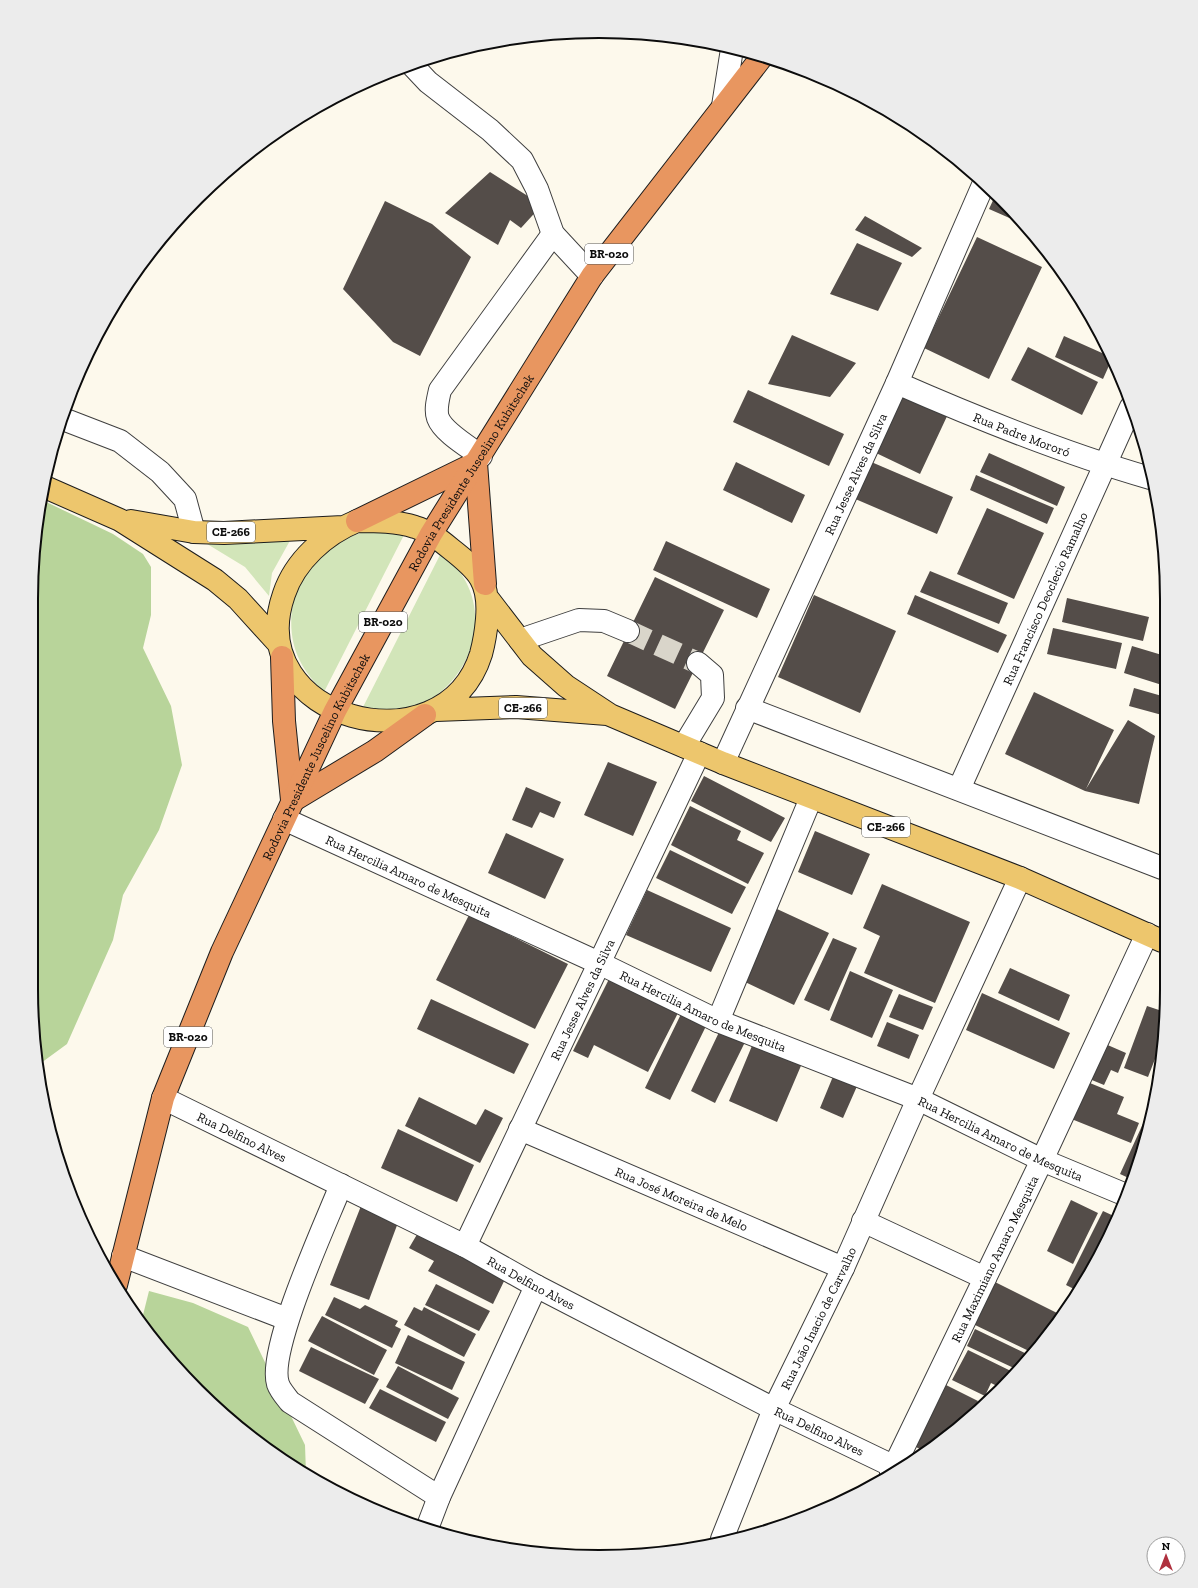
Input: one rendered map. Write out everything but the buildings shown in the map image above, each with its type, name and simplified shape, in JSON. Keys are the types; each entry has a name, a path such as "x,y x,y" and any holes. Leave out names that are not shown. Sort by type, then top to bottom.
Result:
{"highway":[{"name":"Rodovia Presidente Juscelino Kubitschek","path":"118,1277 163,1098 222,952 335,711 431,534 592,276 758,61"},
{"path":"350,524 479,459 487,592"},
{"path":"280,650 288,810"},
{"path":"288,810 431,712"}],"main road":[{"name":"CE-266","path":"49,489 120,520 215,580 238,599 280,650"},
{"name":"CE-266","path":"120,520 194,532 224,533 350,524"},
{"path":"397,523 415,527 431,534 460,555 478,574 487,592 483,646 475,669 455,696 431,712 395,719 367,719 352,717 335,711 319,702 294,679 280,650 281,602 288,581 315,547 350,524 397,523"},
{"name":"CE-266","path":"487,592 532,656 566,686 610,715 723,763 811,798 1020,878 1155,937"},
{"name":"CE-266","path":"431,712 516,707 610,715"}],"street":[{"path":"723,106 731,54"},
{"path":"416,69 428,82 490,130 522,160 537,189 553,234 592,276"},
{"name":"Rua Jesse Alves da Silva","path":"723,763 897,383 982,189"},
{"path":"479,459 443,427 438,417 437,405 440,390 553,234"},
{"name":"Rua Padre Mororó","path":"897,383 964,413 1105,466 1146,477"},
{"name":"Rua Francisco Deoclecio Ramalho","path":"959,789 1128,414"},
{"path":"67,421 120,441 160,472 185,499 194,532"},
{"path":"520,640 579,620 604,621 628,631"},
{"name":"Rua Jesse Alves da Silva","path":"465,1246 599,963 692,750 713,698 712,675 698,663"},
{"path":"747,708 1160,867"},
{"path":"718,1020 811,798"},
{"name":"Rua Hercilia Amaro de Mesquita","path":"288,810 718,1020 918,1099 1042,1160 1121,1193"},
{"name":"Rua João Inacio de Carvalho","path":"723,1536 774,1409 843,1268 918,1099 1020,878"},
{"name":"Rua Maximiano Amaro Mesquita","path":"896,1465 1042,1160 1155,937"},
{"name":"Rua Delfino Alves","path":"163,1098 465,1246 536,1286 891,1468"},
{"name":"Rua José Moreira de Melo","path":"520,1129 843,1268"},
{"path":"341,1185 287,1319 276,1364 278,1384 290,1402 439,1497"},
{"path":"863,1221 985,1278"},
{"path":"123,1256 287,1319"},
{"path":"429,1523 439,1497 536,1286"}],"green space":[{"path":"47,502 113,534 143,554 151,567 151,615 143,648 171,706 182,765 159,830 123,895 113,940 67,1044 43,1062 39,1026 38,989 38,599 39,562"},
{"path":"364,532 405,533 324,692 305,670 294,646 292,615 294,599 299,584 316,558 337,543"},
{"path":"292,537 272,573 269,596 245,567 199,539"},
{"path":"442,551 464,578 473,602 475,622 472,642 465,661 454,678 440,693 423,704 398,712 361,711"},
{"path":"149,1291 193,1303 248,1327 305,1445 306,1467 257,1434 202,1386 177,1359 143,1315"}],"tunnel":[{"path":"628,631 698,663"}]}
